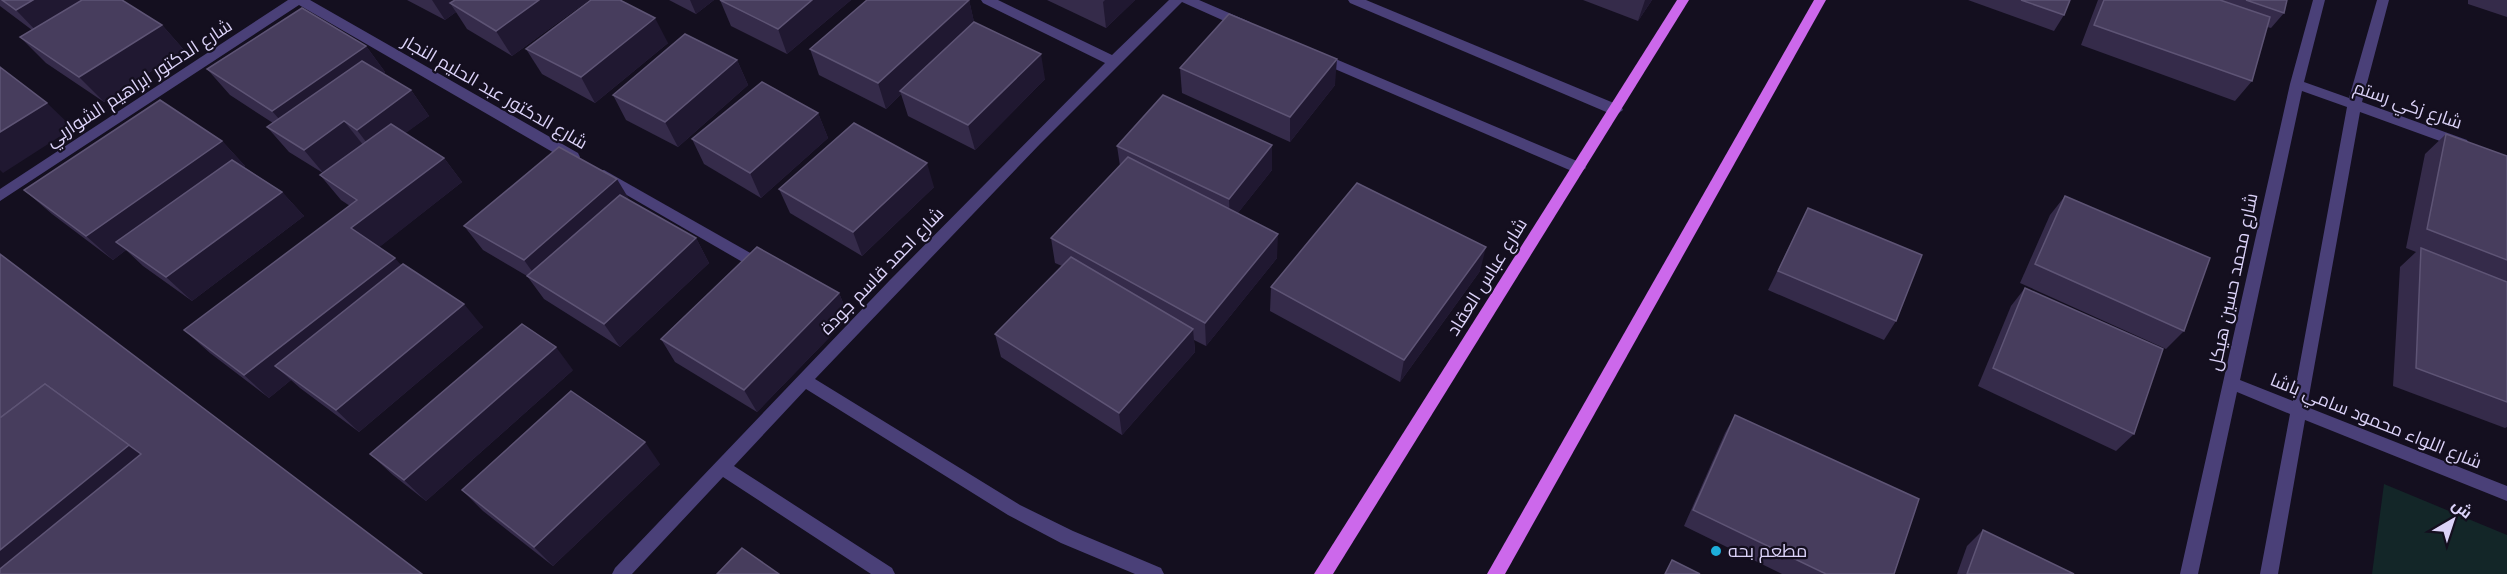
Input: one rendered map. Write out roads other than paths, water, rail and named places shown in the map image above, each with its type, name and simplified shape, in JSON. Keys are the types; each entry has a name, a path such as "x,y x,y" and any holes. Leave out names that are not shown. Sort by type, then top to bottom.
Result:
{"main road":[{"name":"شارع عباس العقاد","path":"1323,574 1683,0"},
{"path":"1496,574 1820,0"}],"street":[{"name":"شارع الدكتور ابراهيم الشواربي","path":"0,196 299,0"},
{"name":"شارع الدكتور عبد الحليم النجار","path":"299,0 776,274"},
{"path":"987,0 1113,61"},
{"name":"شارع احمد قاسم جودة","path":"621,574 804,380 854,319 1177,0"},
{"path":"1187,0 1263,33"},
{"path":"1354,0 1616,110"},
{"name":"شارع محمد حسين هيكل","path":"2189,574 2296,84 2319,0"},
{"path":"2269,574 2354,106 2383,0"},
{"path":"1307,51 1579,168"},
{"name":"شارع زكي رستم","path":"2296,84 2474,148"},
{"path":"804,380 1014,510 1067,537 1155,574"},
{"name":"شارع اللواء محمود سامي باشا","path":"2231,383 2297,412 2507,494"},
{"path":"722,468 886,574"}],"place":[{"name":"مطعم بحه","path":"1716,551"}]}
